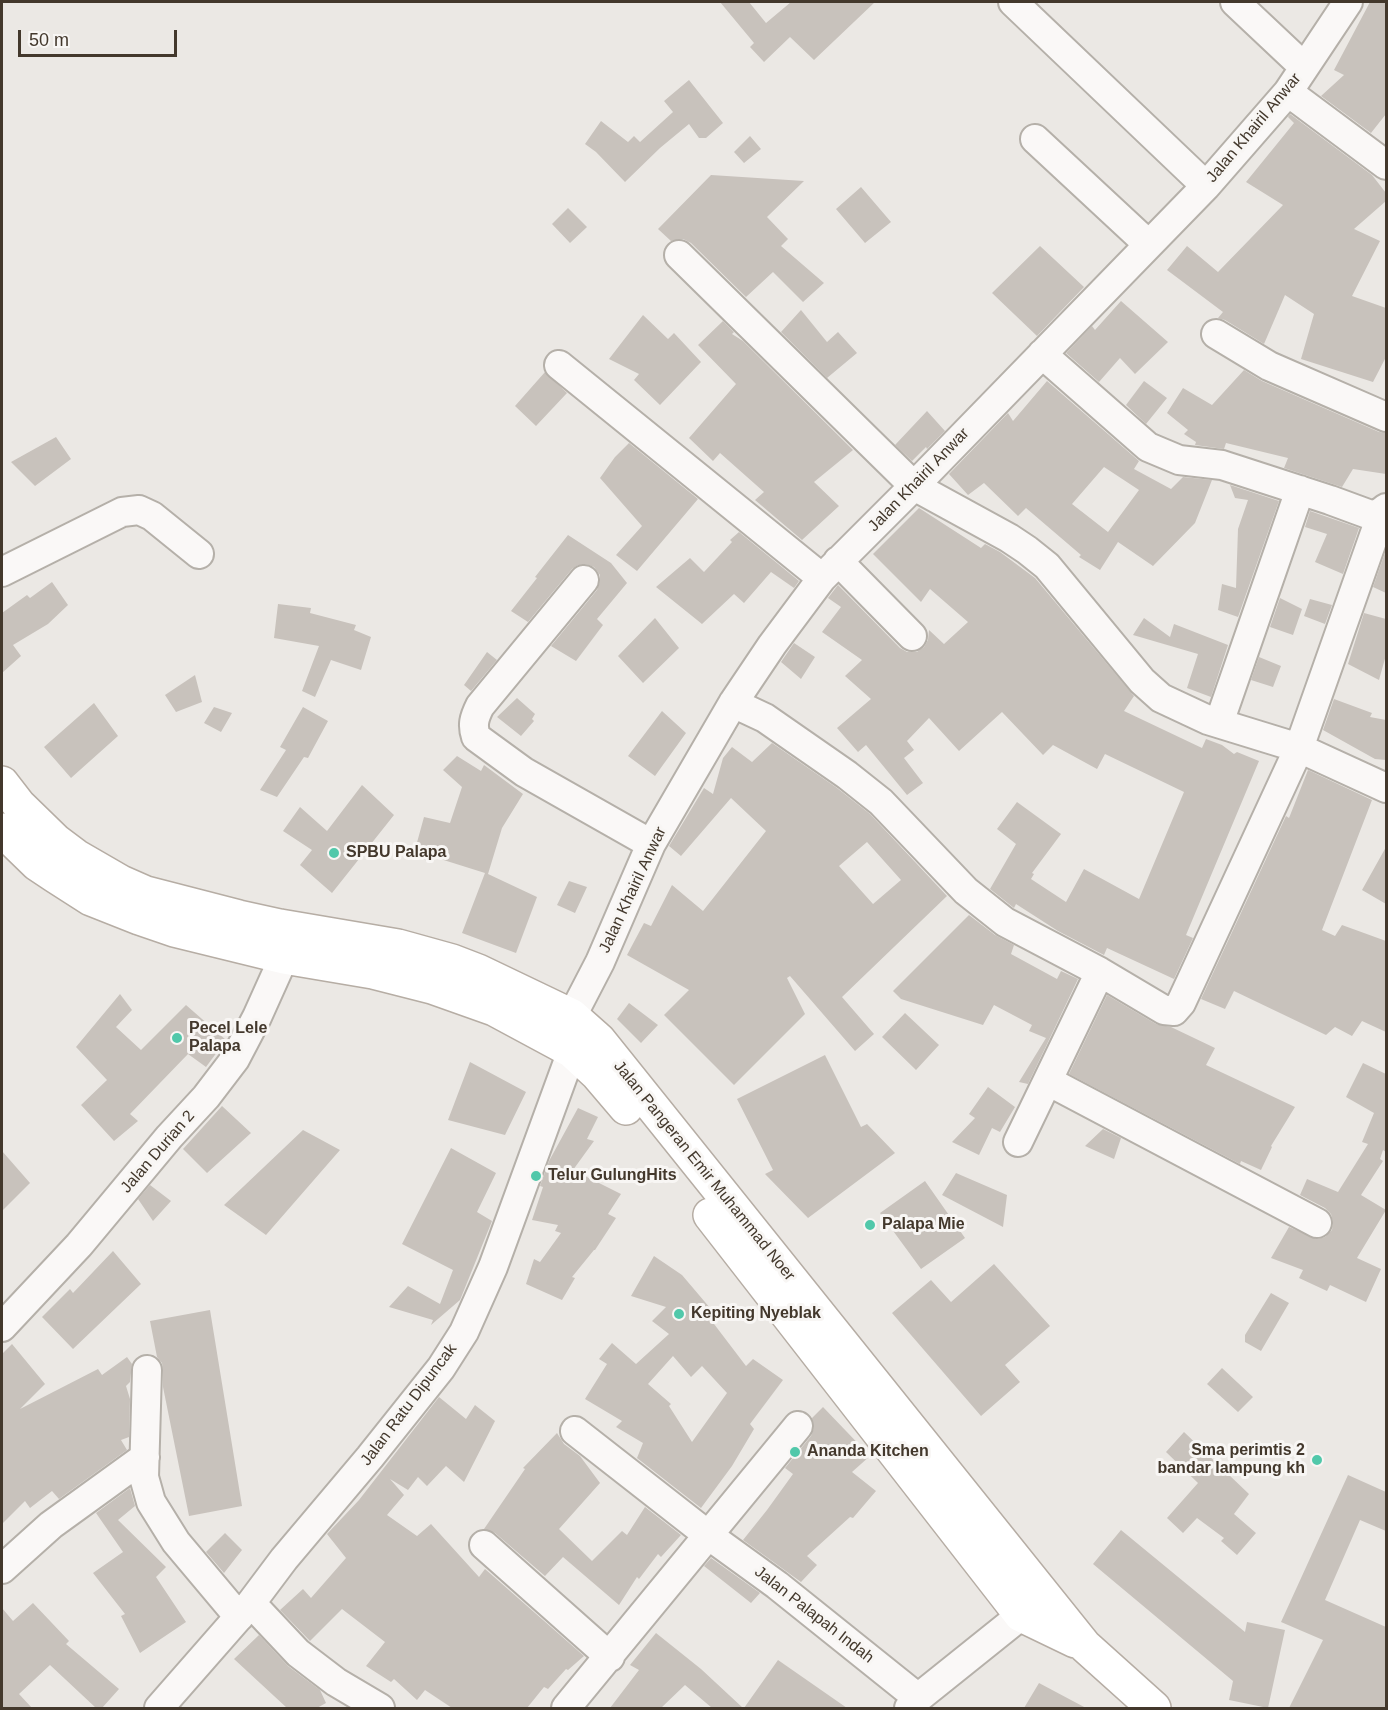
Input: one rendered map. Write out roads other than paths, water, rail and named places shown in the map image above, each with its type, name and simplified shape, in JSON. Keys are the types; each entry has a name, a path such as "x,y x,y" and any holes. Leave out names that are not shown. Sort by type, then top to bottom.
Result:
{"main road":[{"name":"Jalan Pangeran Emir Muhammad Noer","path":"4,792 56,841 96,868 284,957 373,972 432,987 472,985 572,1016 600,1040 651,1122 1033,1606 1084,1646 1154,1708"},
{"name":"Jalan Pangeran Emir Muhammad Noer","path":"2,830 38,864 91,899 174,930 215,925 280,926 398,946 452,961 494,1009 572,1051 651,1122"}],"street":[{"path":"1013,2 1206,186"},
{"path":"1235,2 1304,67"},
{"name":"Jalan Khairil Anwar","path":"572,1016 600,962 651,844 733,703 772,645 830,570 1206,186 1288,92 1348,2"},
{"path":"1288,92 1386,165"},
{"path":"1035,139 1149,244"},
{"path":"678,255 914,486 1028,550 1047,566 1142,681 1161,698 1208,720 1299,748 1386,788"},
{"path":"1216,334 1269,366 1386,417"},
{"path":"1042,354 1148,447 1179,460 1222,465 1368,514 1384,510"},
{"path":"559,365 830,570 912,636"},
{"path":"1219,723 1300,490"},
{"path":"2,572 122,512 139,510 152,516 199,554"},
{"path":"733,703 765,718 847,775 881,802 966,891 1005,922 1100,972 1164,1010 1174,1011 1181,1003 1299,748 1384,510"},
{"path":"584,580 480,706 474,717 473,729 477,737 524,772 651,844"},
{"name":"Jalan Durian 2","path":"2,1327 79,1245 206,1097 235,1059 284,957"},
{"path":"1018,1142 1100,972"},
{"name":"Jalan Ratu Dipuncak","path":"159,1708 245,1610 284,1559 370,1457 441,1368 464,1332 493,1267 572,1051"},
{"path":"1048,1081 1317,1223"},
{"path":"147,1370 144,1477 151,1502 176,1542 245,1610 336,1682 380,1708"},
{"path":"566,1708 798,1426"},
{"name":"Jalan Palapah Indah","path":"575,1431 708,1535 777,1585 914,1703"},
{"path":"2,1569 51,1525 145,1457"},
{"path":"484,1545 610,1657"},
{"path":"914,1703 1033,1606"}],"place":[{"name":"SPBU Palapa","path":"334,853"},
{"name":"Pecel Lele Palapa","path":"177,1038"},
{"name":"Telur GulungHits","path":"536,1176"},
{"name":"Palapa Mie","path":"870,1225"},
{"name":"Kepiting Nyeblak","path":"679,1314"},
{"name":"Ananda Kitchen","path":"795,1452"},
{"name":"Sma perimtis 2 bandar lampung kh","path":"1317,1460"}]}
